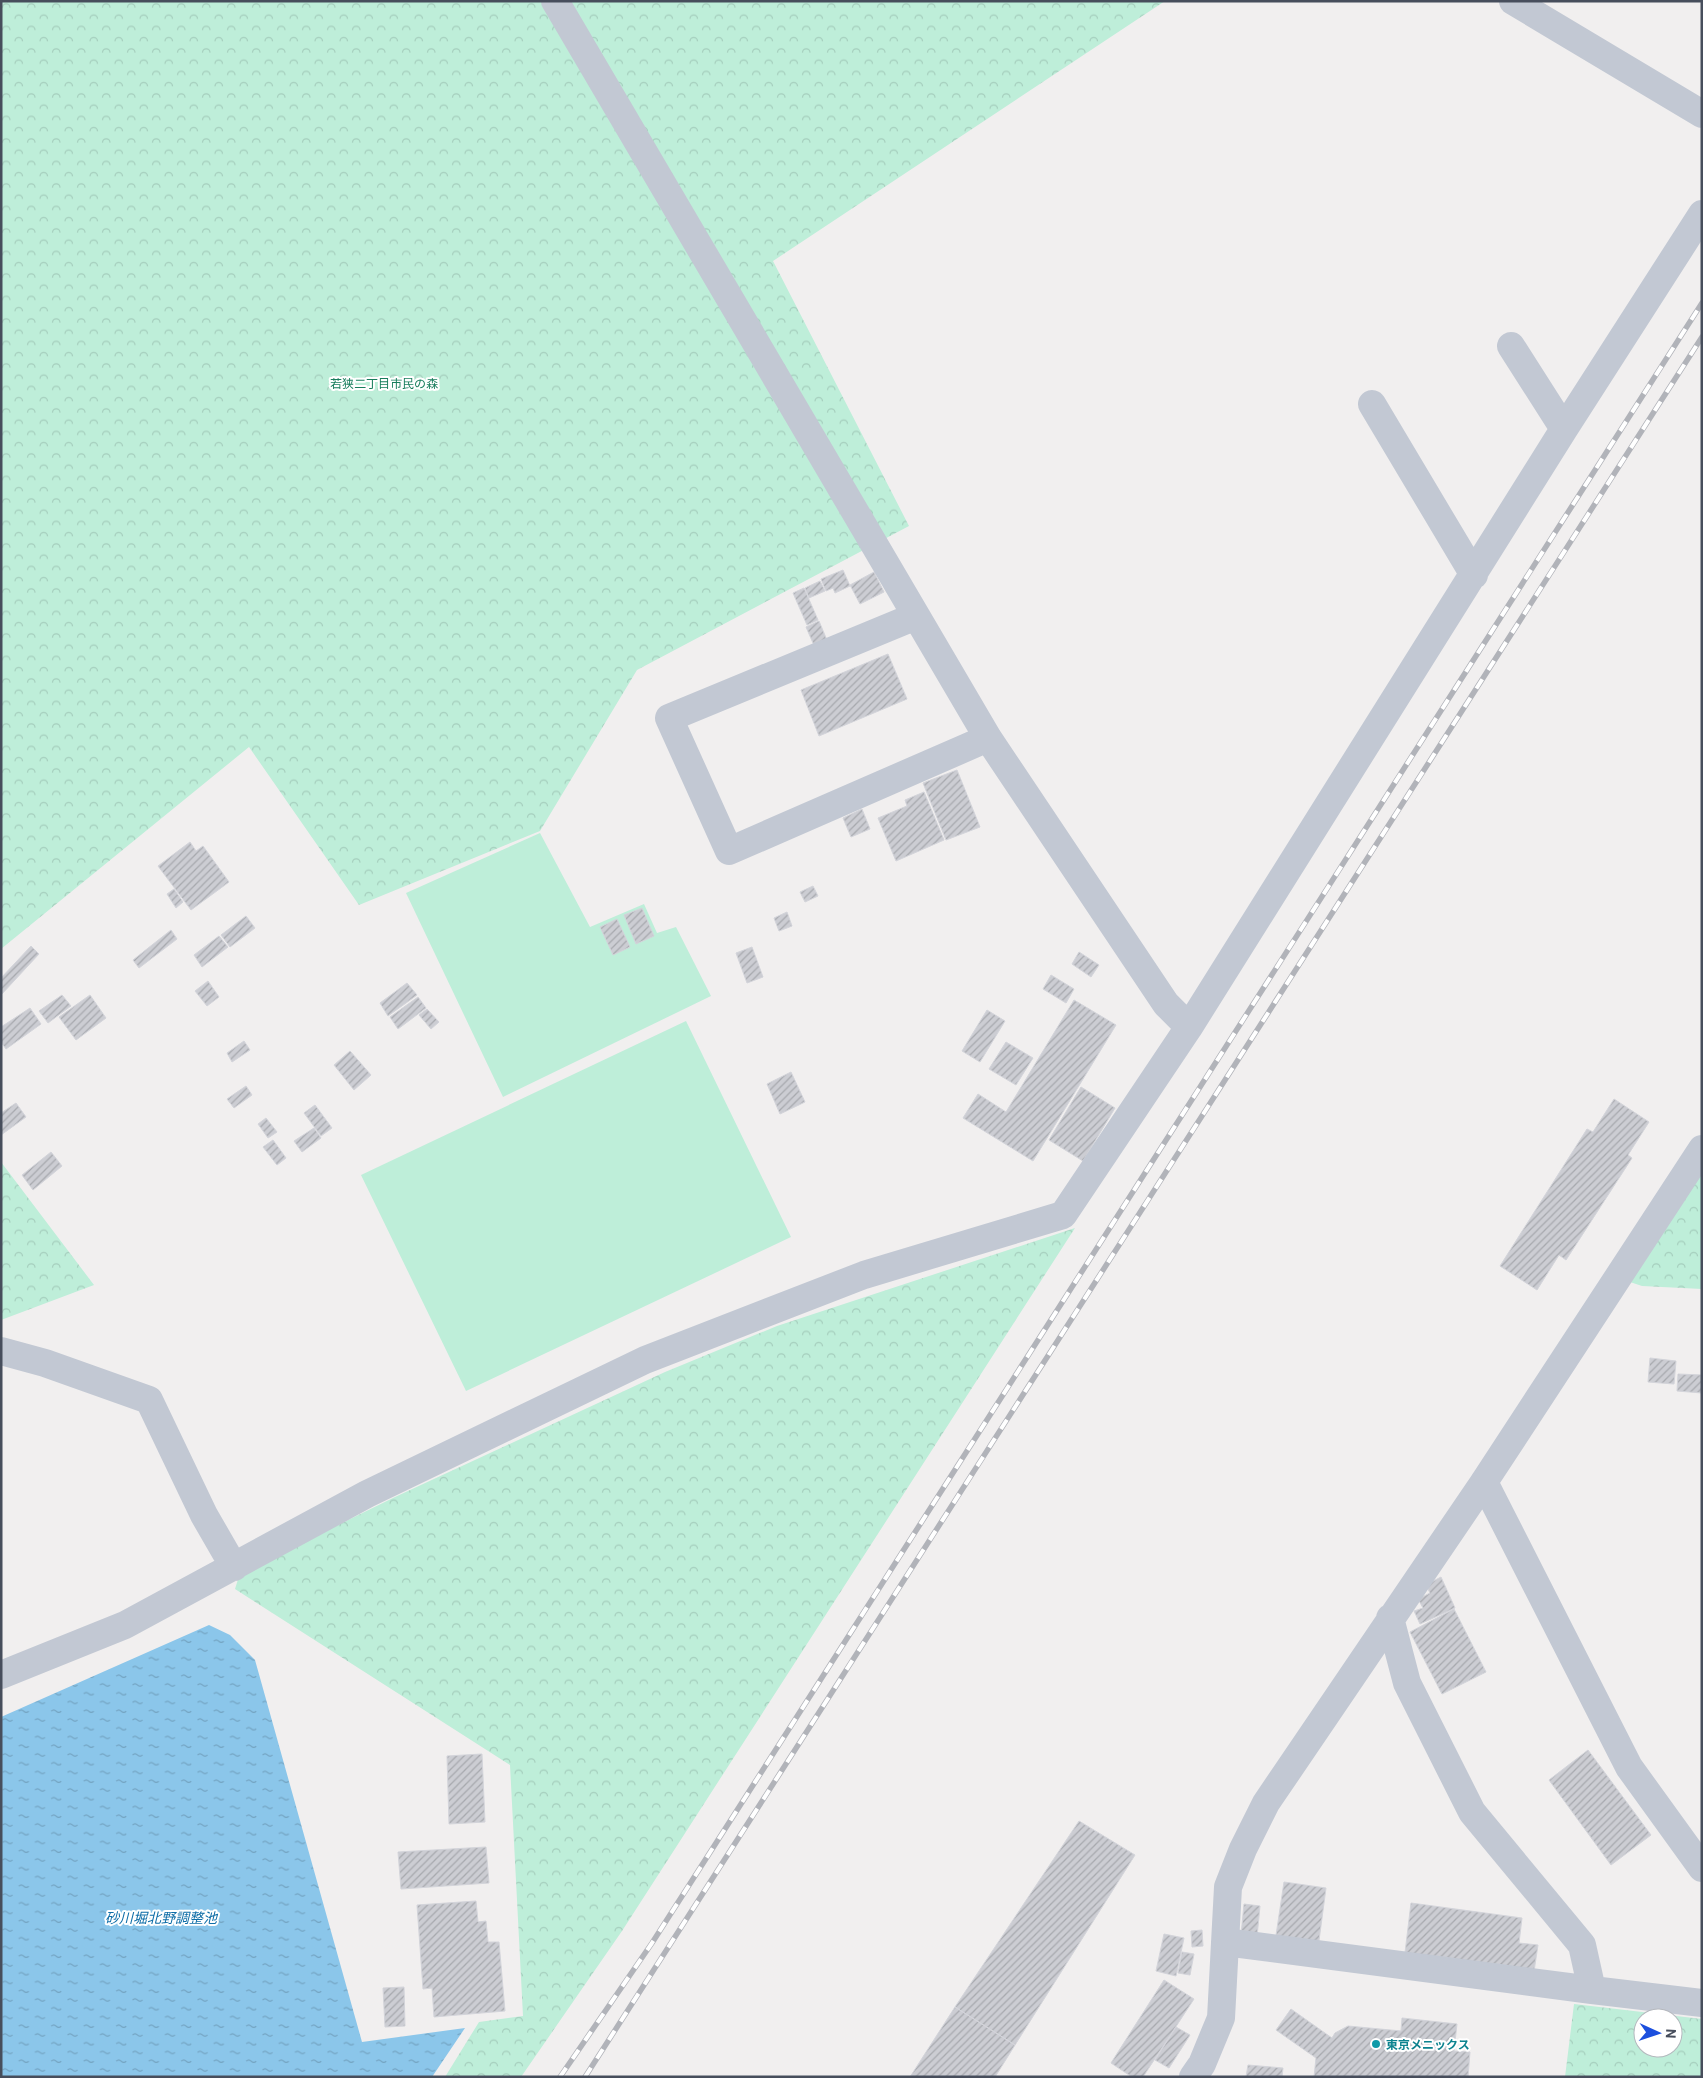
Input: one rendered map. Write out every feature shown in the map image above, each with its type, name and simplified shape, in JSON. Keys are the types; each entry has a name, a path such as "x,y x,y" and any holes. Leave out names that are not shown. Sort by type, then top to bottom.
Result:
{"street":[{"path":"556,1 988,738 1166,1004 1189,1027"},
{"path":"1513,1 1702,114"},
{"path":"1,1675 125,1625 367,1494 645,1360 864,1275 1063,1215 1189,1027 1564,429 1702,214"},
{"path":"1511,346 1564,429"},
{"path":"1372,404 1474,575"},
{"path":"916,616 669,718 729,851 988,738"},
{"path":"1193,2077 1202,2064 1221,2018 1228,1887 1243,1849 1266,1803 1484,1482 1702,1149"},
{"path":"1,1351 45,1363 149,1400 204,1515 234,1567"},
{"path":"1484,1482 1629,1767 1702,1868"},
{"path":"1390,1618 1407,1683 1472,1812 1582,1945 1592,1990"},
{"path":"1225,1942 1702,2003"}],"green space":[{"name":"若狭二丁目市民の森","path":"1,1 1165,1 773,261 909,526 637,670 540,831 359,905 249,747 1,949"},
{"path":"540,833 590,927 644,904 657,933 676,927 711,996 503,1097 406,893"},
{"path":"686,1021 791,1237 466,1391 361,1175"},
{"path":"1,1162 94,1285 1,1320"},
{"path":"1702,1173 1702,1289 1642,1286 1630,1282"},
{"path":"1075,1228 622,1931 521,2077 445,2077 479,2022 523,2016 510,1765 235,1589 240,1573 395,1497 665,1372 777,1326"},
{"path":"1574,2004 1633,2011 1633,2058 1683,2058 1683,2017 1702,2019 1702,2077 1565,2077"}],"water":[{"name":"砂川堀北野調整池","path":"209,1625 230,1635 255,1660 362,2042 465,2028 432,2077 1,2077 1,1717"}],"building":[{"path":"843,570 850,586 835,593 833,588 826,591 821,579"},
{"path":"874,572 884,592 860,604 850,585"},
{"path":"820,581 825,591 809,598 805,588"},
{"path":"804,588 818,620 807,625 793,593"},
{"path":"819,621 829,645 816,650 806,627"},
{"path":"888,654 907,699 819,736 801,690"},
{"path":"957,770 980,827 946,840 923,783"},
{"path":"924,792 944,840 896,861 878,818 907,806 905,800"},
{"path":"862,809 870,829 851,837 843,818"},
{"path":"190,842 196,851 203,846 229,882 191,910 158,866"},
{"path":"813,886 818,896 805,902 800,892"},
{"path":"174,889 183,902 176,908 167,894"},
{"path":"642,908 654,936 636,944 624,915"},
{"path":"787,912 792,926 779,931 774,918"},
{"path":"246,916 255,928 230,947 221,935"},
{"path":"617,919 630,947 613,955 600,927"},
{"path":"171,930 177,939 139,968 133,960"},
{"path":"219,936 228,947 202,967 194,955"},
{"path":"31,946 39,954 1,995 1,978"},
{"path":"752,947 763,977 747,983 736,953"},
{"path":"1079,952 1099,965 1091,977 1072,964"},
{"path":"1051,975 1074,989 1066,1003 1043,989"},
{"path":"208,981 219,997 207,1006 195,991"},
{"path":"407,983 417,995 388,1016 380,1003"},
{"path":"62,995 71,1006 48,1023 39,1011"},
{"path":"90,995 106,1018 76,1040 59,1017"},
{"path":"418,997 426,1008 398,1029 390,1017"},
{"path":"1074,1000 1116,1025 1033,1161 963,1118 978,1094 1006,1112"},
{"path":"30,1008 41,1024 6,1049 1,1042 1,1027"},
{"path":"427,1009 439,1022 431,1029 419,1015"},
{"path":"987,1010 1005,1021 980,1062 962,1051"},
{"path":"244,1041 250,1050 232,1062 227,1053"},
{"path":"1006,1042 1033,1058 1016,1085 989,1069"},
{"path":"350,1051 371,1075 354,1090 334,1065"},
{"path":"791,1072 805,1102 780,1114 767,1084"},
{"path":"246,1086 252,1095 234,1108 227,1099"},
{"path":"1081,1087 1115,1108 1083,1161 1049,1140"},
{"path":"1614,1099 1649,1122 1628,1155 1632,1158 1566,1260 1559,1255 1537,1290 1500,1266 1587,1129 1593,1132"},
{"path":"16,1103 26,1117 1,1135 1,1113"},
{"path":"315,1105 332,1128 321,1136 304,1113"},
{"path":"266,1118 277,1132 268,1138 258,1124"},
{"path":"314,1128 321,1138 302,1152 294,1141"},
{"path":"273,1140 286,1158 277,1165 263,1147"},
{"path":"51,1152 62,1166 33,1190 22,1175"},
{"path":"1650,1358 1676,1361 1674,1384 1648,1382"},
{"path":"1678,1374 1702,1375 1702,1393 1677,1391"},
{"path":"1441,1577 1455,1608 1420,1624 1414,1611 1423,1608 1418,1599 1430,1593 1426,1585"},
{"path":"1454,1609 1486,1672 1442,1694 1410,1632"},
{"path":"1588,1750 1651,1835 1611,1865 1549,1780"},
{"path":"482,1754 485,1822 449,1824 447,1756"},
{"path":"1079,1821 1135,1855 1015,2045 955,2007"},
{"path":"486,1847 489,1883 401,1889 398,1852"},
{"path":"1284,1882 1326,1888 1318,1948 1275,1942"},
{"path":"476,1901 478,1922 486,1921 488,1942 499,1942 505,2011 434,2017 432,1988 423,1989 417,1905"},
{"path":"1411,1903 1522,1918 1519,1943 1538,1945 1533,1978 1404,1961"},
{"path":"1244,1904 1260,1906 1257,1937 1241,1935"},
{"path":"1202,1930 1203,1946 1192,1947 1191,1931"},
{"path":"1164,1934 1184,1938 1176,1976 1156,1971"},
{"path":"1182,1952 1194,1954 1190,1975 1178,1973"},
{"path":"1164,1980 1194,1999 1143,2077 1132,2077 1111,2063"},
{"path":"404,1987 405,2026 385,2027 383,1988"},
{"path":"955,2007 1015,2045 995,2077 910,2077"},
{"name":"東京メニックス","path":"1291,2009 1332,2038 1335,2033 1348,2026 1401,2031 1402,2018 1457,2024 1454,2051 1470,2052 1468,2077 1314,2077 1316,2058 1276,2030"},
{"path":"1176,2027 1190,2035 1169,2068 1155,2060"},
{"path":"1248,2065 1283,2068 1282,2077 1246,2077"}],"railway":[{"path":"560,2077 652,1943 1702,303"},
{"path":"585,2077 1702,337"}],"place":[{"name":"東京メニックス","path":"1376,2044"}]}
